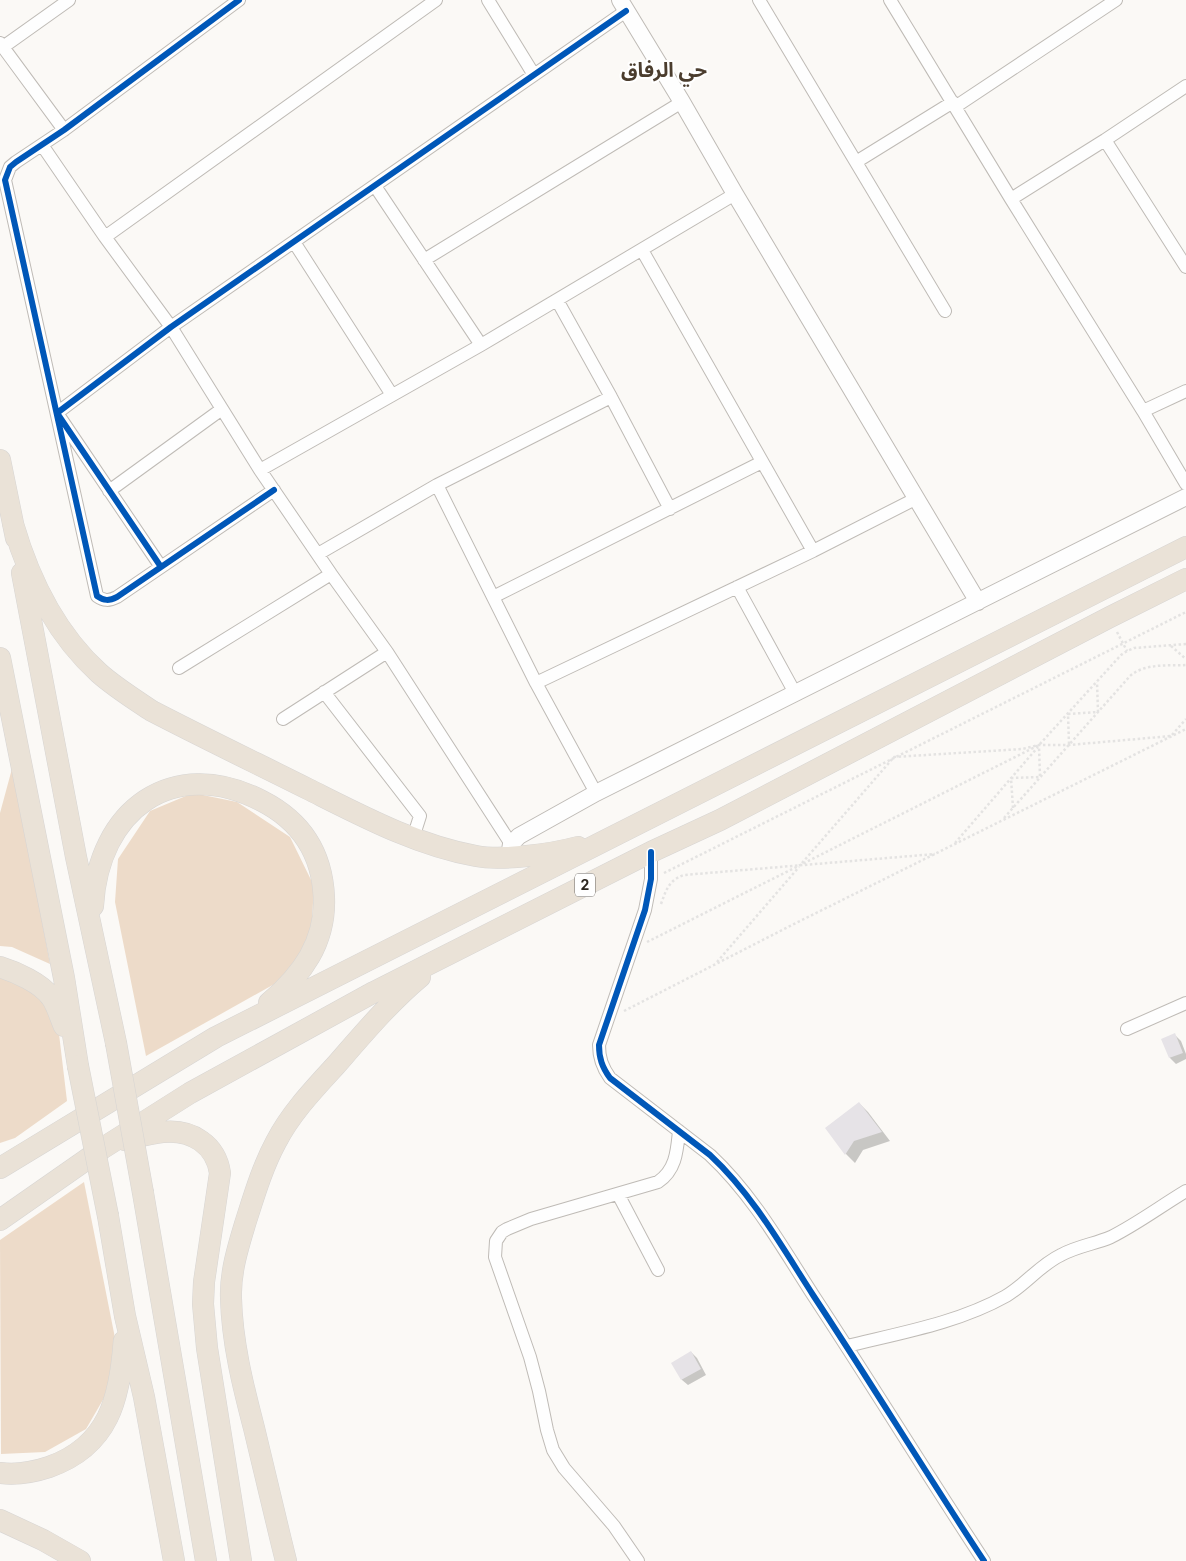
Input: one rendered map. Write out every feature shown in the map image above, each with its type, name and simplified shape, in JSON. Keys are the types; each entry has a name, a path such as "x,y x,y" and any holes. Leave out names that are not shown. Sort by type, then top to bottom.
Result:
{"highway":[{"path":"0,460 74,848 116,1043 206,1561"},
{"path":"13,524 33,580 62,631 98,672 124,693 152,711 388,829 478,857 510,850 550,853 568,850 610,838 634,827"},
{"name":"2","path":"0,1168 216,1037 1186,547"},
{"name":"2","path":"0,1220 103,1148 190,1093 374,992 650,852 720,820 1186,579"},
{"path":"0,658 64,978 77,1059 108,1216 125,1316 144,1397 174,1561"},
{"path":"92,934 97,870 104,851 121,822 136,807 154,795 182,786 212,784 234,788 253,796 271,805 286,817 299,829 311,845 318,859 324,892 324,910 317,943 308,961 286,987 266,1006 216,1037"},
{"path":"286,1561 251,1415 233,1328 232,1280 241,1238 267,1162 283,1130 301,1104 407,988 456,952"},
{"path":"0,967 13,971 34,982 51,996 77,1059"},
{"path":"103,1148 136,1138 174,1131 188,1134 201,1140 212,1151 219,1164 219,1183 204,1282 203,1304 207,1348 241,1561"},
{"path":"0,1162 36,1146"},
{"path":"0,1473 24,1473 59,1463 76,1454 90,1443 103,1428 112,1410 122,1372 125,1316"},
{"path":"0,1520 43,1540 80,1561"}],"street":[{"path":"64,130 1,45 69,0"},
{"path":"239,0 64,130 10,167 5,180 97,596 103,600 110,601 274,490"},
{"path":"105,236 436,0"},
{"path":"488,0 534,75"},
{"path":"759,0 944,311"},
{"path":"890,0 1186,484"},
{"path":"856,162 954,104 1116,0"},
{"path":"57,414 171,327 534,75 623,3 978,602"},
{"path":"1011,200 1186,86"},
{"path":"424,260 682,102"},
{"path":"1105,140 1186,267"},
{"path":"42,145 171,327 260,470 387,652 510,850 519,836 596,793 1186,497"},
{"path":"375,186 481,346"},
{"path":"260,470 481,346 735,194"},
{"path":"294,242 392,395"},
{"path":"642,250 813,551"},
{"path":"557,300 670,509"},
{"path":"1143,411 1186,391"},
{"path":"318,554 437,485 611,397"},
{"path":"109,491 222,409"},
{"path":"57,414 161,567"},
{"path":"493,597 762,462"},
{"path":"437,485 536,683 596,793"},
{"path":"536,683 813,551 917,498"},
{"path":"179,668 331,574"},
{"path":"737,587 795,693"},
{"path":"283,719 387,652"},
{"path":"324,692 420,816 413,838"},
{"path":"650,852 651,879 645,910 599,1045 599,1057 603,1068 610,1078 717,1161 748,1196 847,1346 984,1561"},
{"path":"1127,1029 1186,1004"},
{"path":"638,1561 614,1526 564,1468 553,1450 530,1357 494,1252 494,1246 498,1236 507,1229 532,1219 652,1185 668,1174 674,1163 679,1131"},
{"path":"847,1346 947,1321 991,1304 1016,1289 1048,1262 1075,1249 1124,1230 1186,1191"},
{"path":"618,1194 658,1270"}],"path":[{"path":"651,879 1186,612"},
{"path":"1110,617 1127,651"},
{"path":"954,844 1039,745 1127,651 1134,648 1186,644"},
{"path":"1171,646 1186,659"},
{"path":"1003,820 1137,670 1147,667 1186,666"},
{"path":"1098,681 1098,712"},
{"path":"1068,714 1098,712"},
{"path":"1068,714 1069,746"},
{"path":"716,964 894,757 1022,749 1039,745 1069,746 1171,736 1186,719"},
{"path":"620,1009 622,1012 1186,729"},
{"path":"1039,745 1040,778"},
{"path":"649,934 646,943 1039,745"},
{"path":"1011,778 1040,778"},
{"path":"1011,778 1013,808"},
{"path":"659,908 668,885 678,877 935,854"}],"shaded area":[{"path":"13,765 50,964 12,947 0,946 0,813"},
{"path":"193,793 237,802 290,837 314,886 311,936 290,968 278,982 146,1056 115,902 118,859 150,811"},
{"path":"0,969 39,991 59,1034 67,1101 15,1138 0,1143"},
{"path":"84,1182 117,1348 115,1379 86,1429 45,1452 1,1454 0,1240"}],"building":[{"path":"1175,1033 1183,1053 1169,1058 1161,1039"},
{"path":"859,1102 882,1132 854,1141 845,1155 825,1128"},
{"path":"691,1351 701,1369 681,1380 671,1363"}],"cycle path":[{"path":"239,0 64,130 16,162 10,167 5,180 97,596 107,600 117,597 274,490"},
{"path":"161,567 57,413 171,327 626,11"},
{"path":"651,852 651,879 645,910 599,1045 603,1066 610,1078 710,1155 740,1187 778,1240 984,1561"}],"district":[{"name":"حي الرفاق","path":"664,70"}]}
